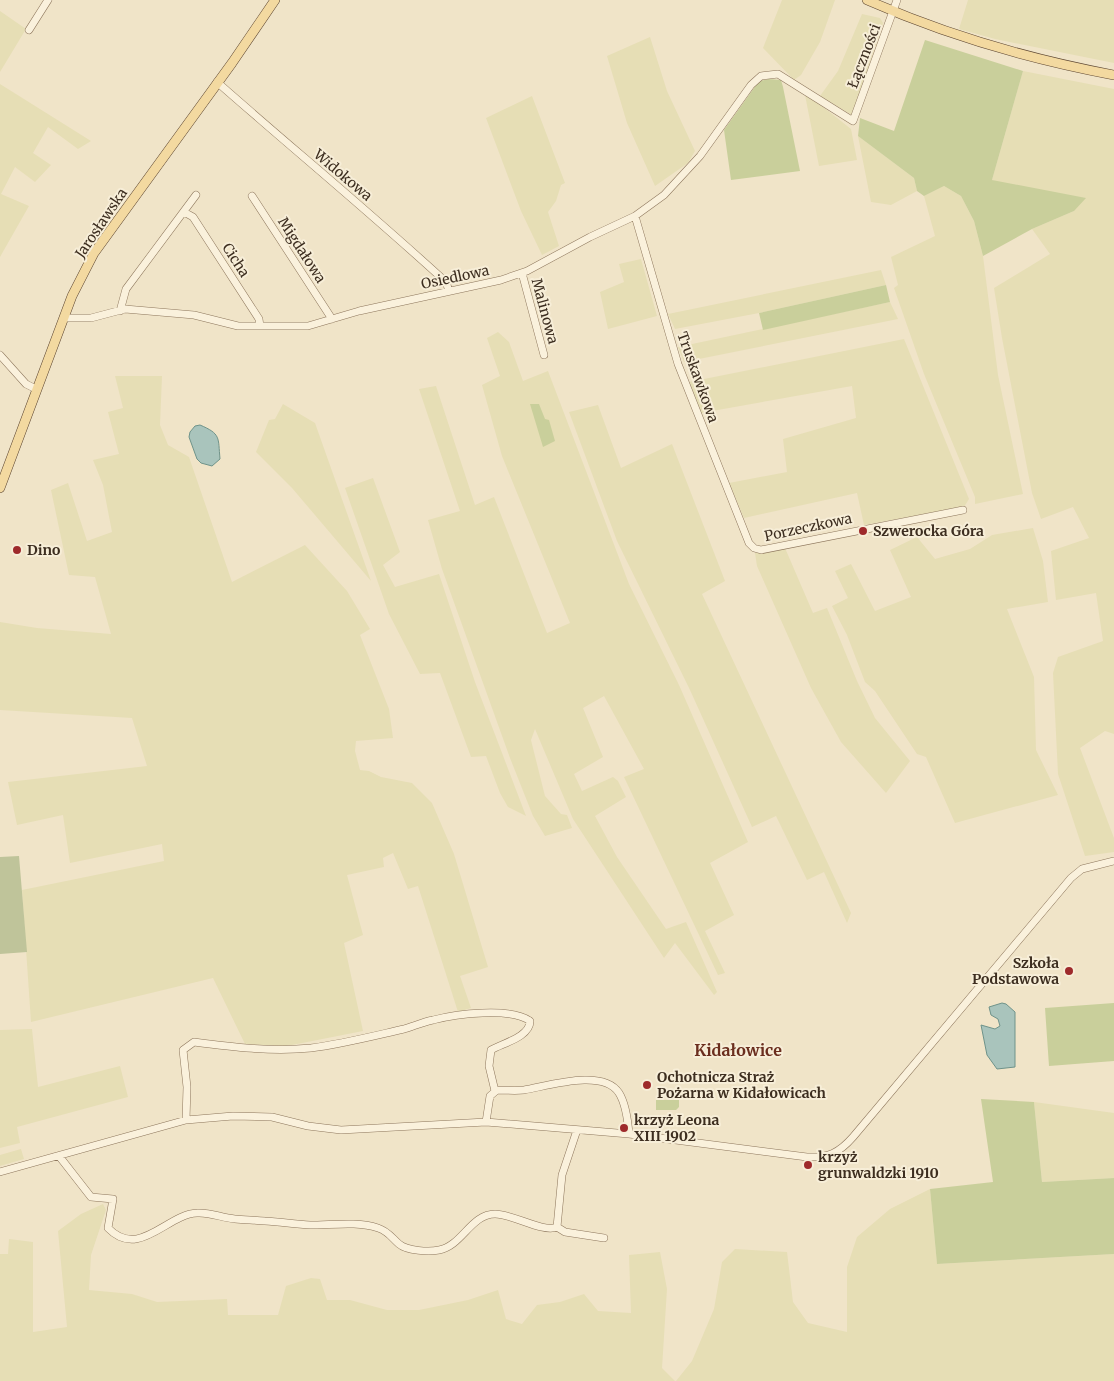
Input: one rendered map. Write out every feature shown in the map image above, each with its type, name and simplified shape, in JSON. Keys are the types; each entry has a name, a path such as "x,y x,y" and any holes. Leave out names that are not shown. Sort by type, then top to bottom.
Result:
{"main road":[{"name":"Jarosławska","path":"0,488 72,296 94,253 275,0"},
{"path":"867,0 893,12 1001,49 1114,75"}],"street":[{"path":"30,30 48,0"},
{"name":"Łączności","path":"778,74 852,121 897,0"},
{"name":"Osiedlowa","path":"64,318 91,318 120,311 155,310 194,315 238,326 308,326 332,318 449,290 501,280 522,273 635,216 664,195 700,156 750,85 761,76 778,74"},
{"name":"Widokowa","path":"217,82 322,175 389,229 446,282 449,290"},
{"path":"120,311 126,289 196,195"},
{"name":"Migdałowa","path":"252,196 332,318"},
{"name":"Cicha","path":"184,212 193,217 259,319 260,326"},
{"name":"Truskawkowa","path":"635,216 678,364 749,543"},
{"name":"Malinowa","path":"522,273 544,356"},
{"path":"0,355 26,384 36,389"},
{"name":"Porzeczkowa","path":"749,543 761,550 963,510"},
{"path":"0,1172 186,1120 258,1116 326,1128 357,1130 486,1122 629,1134 807,1157 824,1157 838,1152 858,1132 1071,878 1082,869 1114,861"},
{"path":"186,1120 188,1087 182,1050 194,1042 253,1049 303,1048 398,1030 446,1017 490,1013 526,1018 530,1020 530,1026 526,1032 491,1050 489,1066 494,1091"},
{"path":"486,1122 490,1096 494,1091 522,1090 572,1081 606,1083 616,1088 622,1098 629,1134"},
{"path":"557,1227 562,1175 577,1130"},
{"path":"59,1156 91,1197 112,1199 108,1228 116,1236 128,1239 145,1237 186,1215 198,1213 234,1219 308,1224 367,1225 392,1235 399,1245 406,1248 428,1250 441,1250 454,1242 481,1218 493,1214 509,1216 548,1229 557,1227 565,1232 604,1238"}],"shaded area":[{"path":"782,0 835,0 820,42 801,75 794,80 763,48"},
{"path":"968,0 1114,0 1114,63 995,39 959,29"},
{"path":"0,11 26,29 0,72"},
{"path":"862,14 880,18 883,23 852,115 820,96 838,71"},
{"path":"650,37 667,91 695,151 688,163 655,186 627,123 607,56"},
{"path":"1023,71 1114,89 1114,734 1105,731 1080,748 1114,838 1114,852 1085,856 1058,774 1053,673 1058,657 1103,641 1096,593 1056,600 1051,551 1089,538 1073,507 1041,519 1032,493 994,288 1050,254 1032,229 1074,211 992,180"},
{"path":"0,84 91,141 78,149 48,127 33,153 51,165 35,182 15,167 1,194 29,206 0,257"},
{"path":"805,95 808,95 851,129 857,160 819,166"},
{"path":"532,96 565,183 561,185 556,201 548,212 559,246 542,255 521,211 486,118"},
{"path":"858,136 914,178 917,191 891,205 871,202"},
{"path":"944,186 961,196 974,221 983,256 998,375 1023,494 975,504 975,497 924,374 894,288 898,285 891,257 935,236 924,196"},
{"path":"641,259 657,316 608,329 600,292 624,282 619,264"},
{"path":"881,270 886,285 759,313 675,329 668,314"},
{"path":"890,302 898,319 684,362 678,347"},
{"path":"498,332 509,342 523,381 548,371 629,584 679,685 748,842 710,863 734,915 705,931 725,973 718,975 624,777 644,769 604,696 583,708 603,757 574,774 582,791 613,777 618,781 626,797 595,816 617,857 666,929 686,922 717,992 714,995 675,943 664,958 573,819 535,729 531,740 545,796 561,814 567,815 572,828 545,836 533,816 510,758 442,569 428,520 460,511 419,389 436,386 475,505 494,497 547,633 570,623 502,456 482,385 500,376 487,338"},
{"path":"904,339 969,499 964,507 864,525 857,493 744,518 729,483 787,472 783,439 856,418 852,386 701,413 689,382"},
{"path":"115,376 162,376 160,425 168,445 189,457 232,582 305,545 347,591 370,629 360,635 389,709 393,738 356,741 355,751 360,770 369,771 381,777 412,783 432,803 454,854 488,967 460,976 471,1008 458,1012 418,886 408,889 393,853 383,858 384,867 347,875 363,935 344,943 363,1031 287,1046 245,1044 213,978 31,1022 22,890 164,861 162,844 70,863 63,815 17,825 8,782 147,766 132,718 0,710 0,622 37,628 111,634 95,577 69,575 51,490 68,483 87,541 112,532 103,485 93,460 119,454 108,412 123,408"},
{"path":"283,404 315,423 371,581 292,488 256,452 269,420 275,419"},
{"path":"598,405 621,468 672,444 725,581 702,594 851,913 847,923 824,872 807,880 776,816 752,827 690,690 617,541 569,412"},
{"path":"373,478 400,552 383,565 395,587 439,574 475,682 526,816 508,807 500,793 486,756 471,757 440,673 420,674 389,614 345,488"},
{"path":"1033,528 1043,561 1048,602 1007,609 1034,677 1036,750 1058,795 955,823 926,757 917,754 875,691 865,682 847,635 832,606 848,598 835,571 851,564 875,611 911,597 890,550 917,537 935,559 970,549 992,535"},
{"path":"785,548 813,613 827,608 857,681 875,718 910,761 886,793 841,742 811,688 757,566 755,553"},
{"path":"32,1029 38,1087 120,1066 128,1097 17,1127 20,1143 0,1148 0,1030"},
{"path":"1034,1102 1114,1113 1114,1178 1042,1182"},
{"path":"21,1149 24,1159 0,1166 0,1155"},
{"path":"930,1189 937,1264 1114,1254 1114,1381 676,1381 692,1361 714,1309 722,1262 735,1249 787,1252 793,1302 808,1323 847,1332 847,1267 857,1237 890,1209"},
{"path":"103,1204 106,1210 91,1255 89,1290 132,1294 157,1302 227,1299 228,1315 278,1315 286,1286 311,1278 320,1279 327,1300 350,1300 387,1310 419,1310 468,1300 498,1290 506,1319 522,1324 537,1305 560,1302 584,1294 598,1311 631,1313 629,1255 660,1252 667,1289 662,1368 675,1381 0,1381 0,1254 8,1254 9,1239 33,1242 33,1332 67,1327 58,1231 81,1214"}],"green space":[{"path":"925,40 1023,71 992,180 1086,198 1074,211 1032,229 983,256 974,221 961,196 944,186 924,196 917,191 914,178 858,136 860,118 894,131"},
{"path":"769,79 781,80 800,171 731,180 724,130 759,81"},
{"path":"886,285 890,302 763,330 759,313"},
{"path":"530,404 539,404 545,419 549,420 555,441 543,447"},
{"path":"19,856 27,952 0,954 0,857"},
{"path":"1114,1003 1114,1061 1049,1066 1045,1008"},
{"path":"981,1099 1034,1102 1042,1182 1114,1178 1114,1254 937,1264 930,1189 993,1182"},
{"path":"656,1100 679,1100 679,1107 676,1110 656,1110"}],"water":[{"path":"200,425 212,431 217,437 220,459 212,466 201,463 197,459 189,437 190,432 195,426"},
{"path":"1002,1003 1015,1012 1015,1067 997,1069 987,1055 981,1025 995,1029 1000,1026 998,1019 991,1015 989,1007"}],"place":[{"name":"Szwerocka Góra","path":"863,531"},
{"name":"Dino","path":"17,550"},
{"name":"Szkoła Podstawowa","path":"1069,971"},
{"name":"Ochotnicza Straż Pożarna w Kidałowicach","path":"647,1085"},
{"name":"krzyż Leona XIII 1902","path":"624,1128"},
{"name":"krzyż grunwaldzki 1910","path":"808,1165"}],"district":[{"name":"Kidałowice","path":"738,1050"}]}
